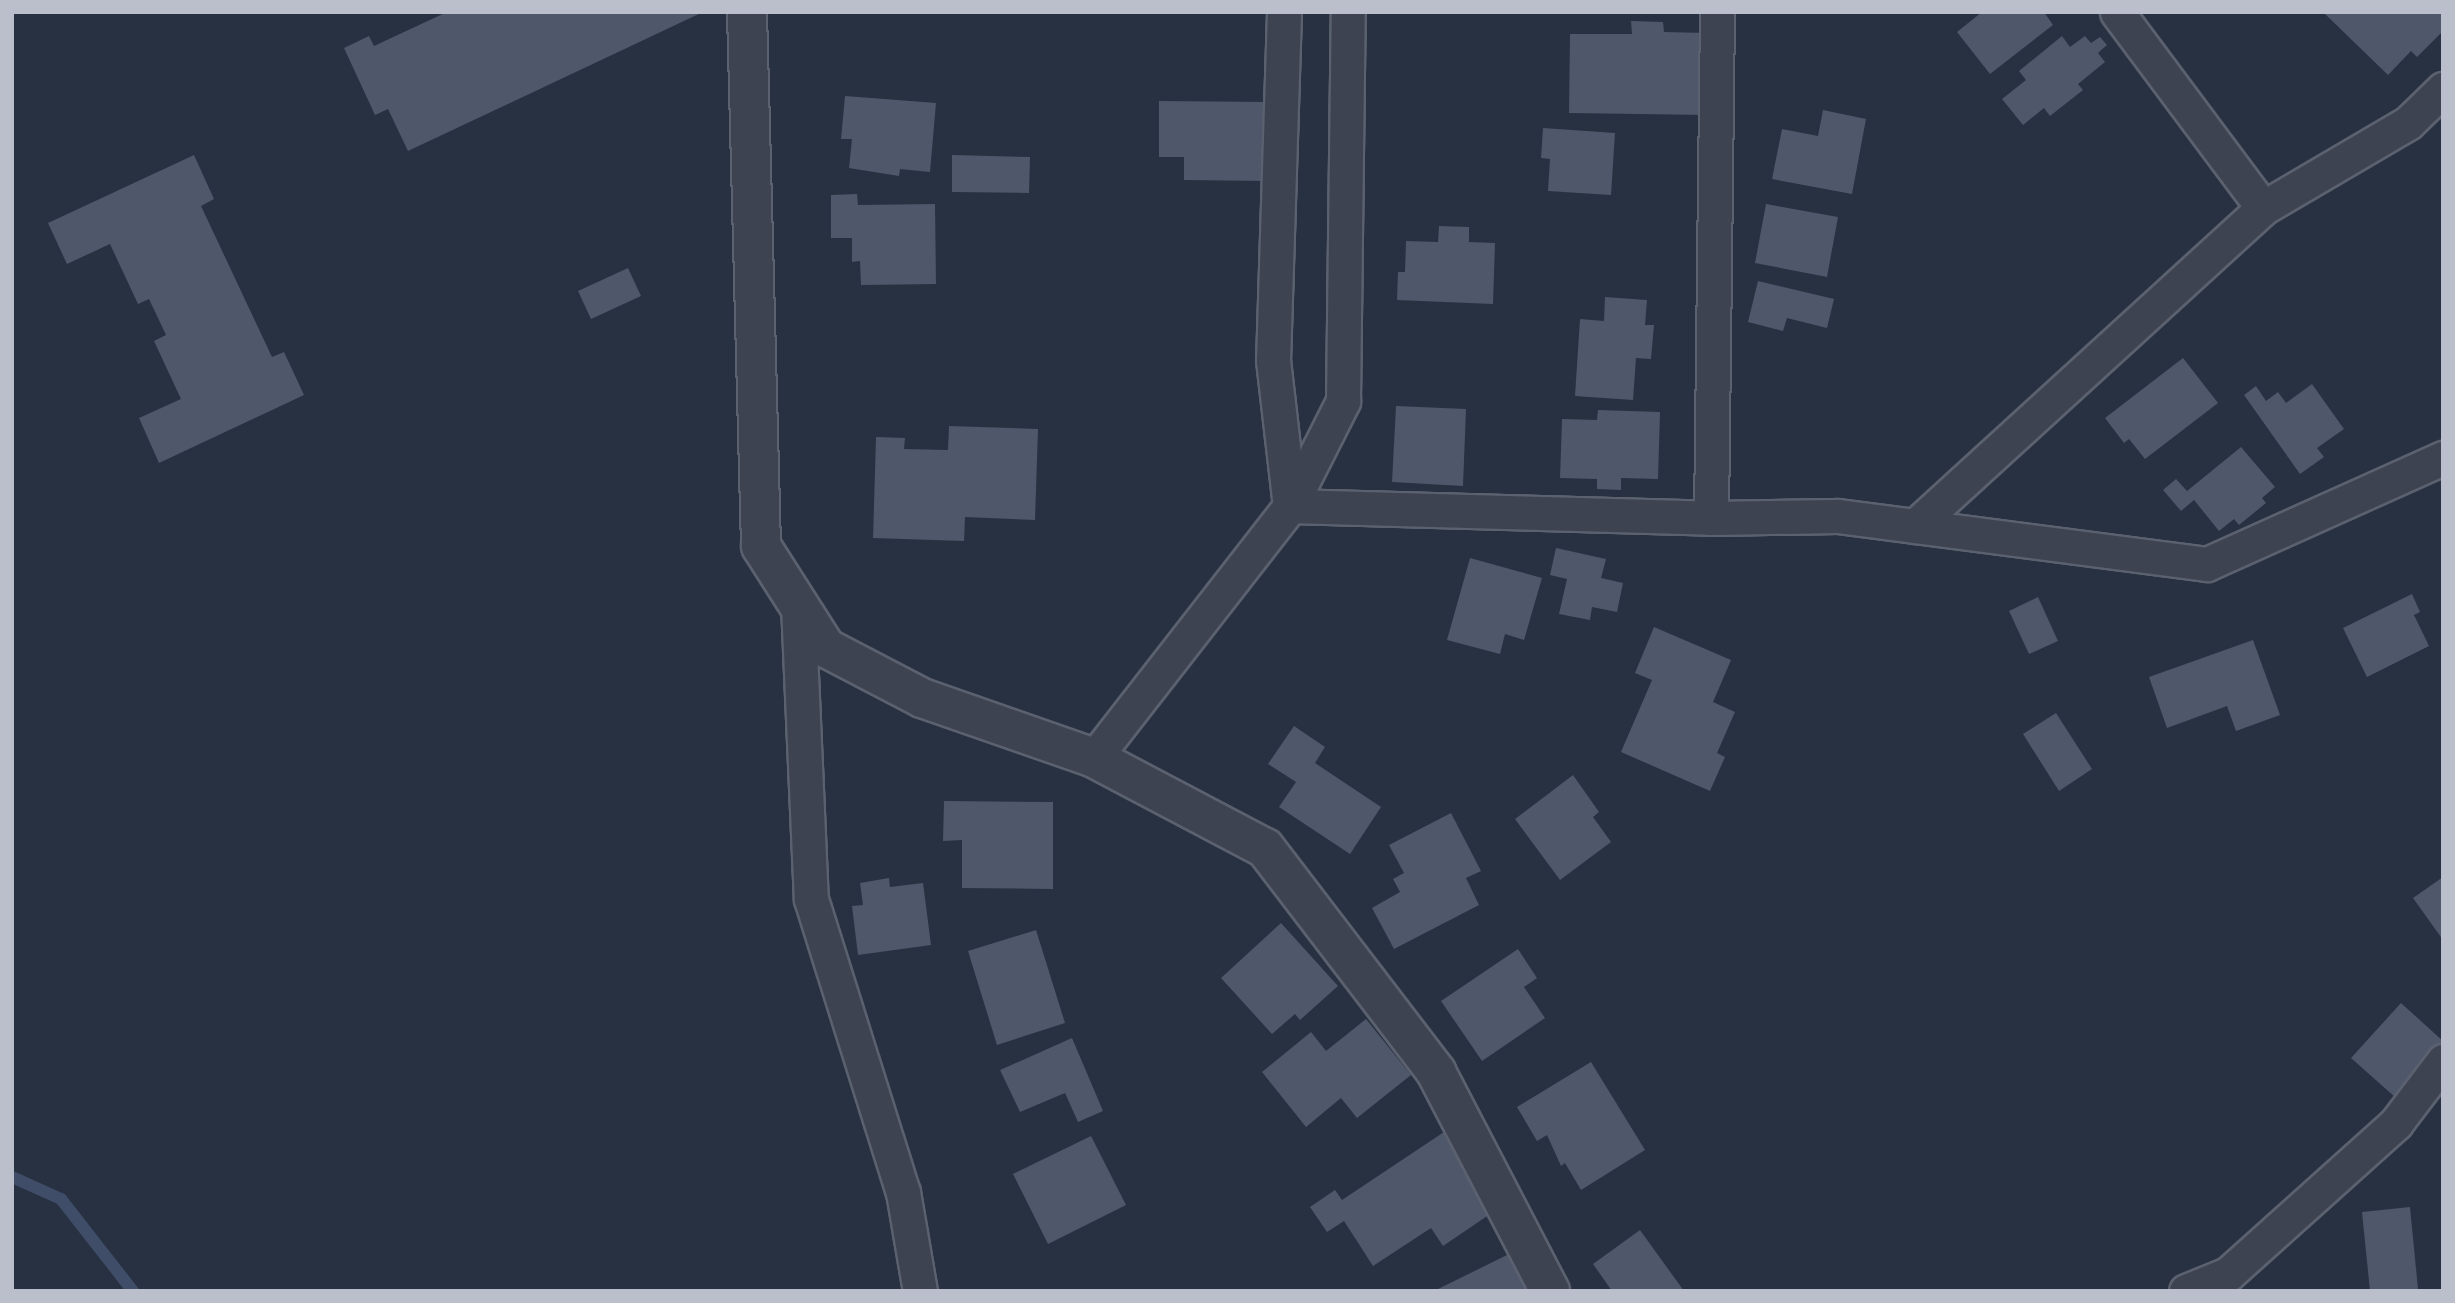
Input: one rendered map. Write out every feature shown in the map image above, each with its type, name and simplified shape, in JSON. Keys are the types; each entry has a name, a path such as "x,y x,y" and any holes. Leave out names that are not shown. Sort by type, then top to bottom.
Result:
{"street":[{"path":"747,12 761,546 798,605 826,648 922,698 1094,758 1265,848 1436,1072 1550,1291"},
{"path":"1284,12 1273,360 1290,506"},
{"path":"1094,758 1290,506 1343,401 1348,12"},
{"path":"1711,518 1717,12"},
{"path":"2117,12 2263,208"},
{"path":"1915,526 2263,208 2408,123 2443,89"},
{"path":"1290,506 1711,518 1838,516 2207,564 2443,457"},
{"path":"798,605 811,899 903,1192 920,1291"},
{"path":"2186,1291 2228,1274 2396,1122 2443,1060"}],"building":[{"path":"447,12 703,12 408,151 388,109 375,115 344,48 369,36 374,46"},
{"path":"1982,12 2044,12 2053,25 1990,74 1957,32"},
{"path":"2323,12 2443,12 2443,31 2417,57 2411,51 2388,75"},
{"path":"1631,21 1663,22 1664,32 1709,33 1708,115 1569,113 1570,34 1632,34"},
{"path":"2062,36 2070,47 2085,36 2091,43 2100,37 2107,45 2098,53 2105,62 2078,84 2083,90 2050,116 2044,108 2023,125 2002,99 2026,80 2019,71"},
{"path":"845,96 936,103 930,172 900,169 899,176 849,168 852,139 841,139"},
{"path":"1159,101 1268,102 1268,181 1184,180 1184,157 1159,157"},
{"path":"1823,110 1866,119 1852,194 1772,179 1782,129 1818,136"},
{"path":"1543,128 1615,133 1611,195 1548,191 1550,159 1541,158"},
{"path":"194,155 214,199 201,206 272,357 284,352 304,395 159,463 139,418 181,399 154,341 166,335 149,299 138,304 110,244 67,264 48,223"},
{"path":"952,155 1030,157 1029,193 952,192"},
{"path":"857,194 858,205 935,204 936,284 861,285 860,261 852,262 852,238 831,238 831,195"},
{"path":"1766,204 1838,217 1827,277 1755,263"},
{"path":"1439,226 1469,227 1469,242 1495,243 1493,304 1397,300 1398,272 1405,272 1406,241 1438,242"},
{"path":"628,268 641,296 591,319 578,291"},
{"path":"1758,281 1834,299 1827,328 1787,318 1783,331 1748,322"},
{"path":"1605,297 1647,300 1645,325 1654,325 1651,359 1636,358 1633,400 1575,396 1580,319 1604,321"},
{"path":"2183,358 2218,403 2145,459 2129,439 2124,443 2105,418"},
{"path":"2312,384 2344,429 2317,448 2324,457 2300,474 2244,395 2256,386 2266,401 2278,392 2286,403"},
{"path":"1396,406 1466,409 1463,486 1392,482"},
{"path":"1598,410 1660,412 1658,479 1621,478 1621,490 1597,489 1597,479 1560,478 1562,419 1597,420"},
{"path":"949,426 1038,429 1035,520 965,517 964,541 873,538 876,437 905,438 904,449 948,450"},
{"path":"2241,447 2275,487 2262,498 2266,503 2239,525 2234,519 2219,531 2194,500 2181,511 2163,490 2176,479 2187,491"},
{"path":"1556,548 1606,559 1601,578 1623,583 1617,612 1592,607 1590,620 1559,614 1567,579 1550,575"},
{"path":"1470,558 1542,578 1524,640 1505,634 1500,654 1447,640"},
{"path":"2412,594 2420,612 2414,615 2429,646 2367,677 2343,628"},
{"path":"2038,597 2058,641 2029,654 2009,611"},
{"path":"1654,627 1731,660 1713,702 1735,712 1717,753 1725,757 1710,791 1621,752 1652,680 1635,673"},
{"path":"2253,640 2280,715 2236,731 2227,706 2167,728 2149,677"},
{"path":"2056,713 2092,769 2059,791 2023,734"},
{"path":"1294,726 1325,747 1315,763 1381,807 1350,854 1279,807 1296,782 1268,764"},
{"path":"1573,775 1599,812 1593,817 1611,842 1560,880 1515,819"},
{"path":"944,801 1053,802 1053,889 962,888 962,840 943,841"},
{"path":"1451,813 1481,871 1466,878 1479,905 1394,949 1372,908 1400,892 1393,879 1404,873 1389,845"},
{"path":"2443,877 2443,940 2413,898"},
{"path":"889,878 890,887 923,883 931,945 858,955 852,906 863,905 860,883"},
{"path":"1281,923 1338,986 1300,1020 1295,1014 1272,1034 1221,978"},
{"path":"1036,930 1065,1023 997,1045 968,951"},
{"path":"1518,949 1537,978 1524,987 1545,1018 1482,1061 1441,1001"},
{"path":"2401,1003 2443,1041 2443,1046 2396,1098 2351,1058"},
{"path":"1366,1019 1411,1075 1357,1118 1341,1098 1306,1127 1262,1072 1311,1032 1326,1051"},
{"path":"1072,1038 1103,1111 1078,1122 1065,1093 1020,1112 1000,1070"},
{"path":"1591,1062 1645,1150 1581,1190 1565,1163 1561,1166 1547,1135 1537,1141 1517,1107"},
{"path":"1444,1132 1496,1210 1443,1246 1431,1228 1373,1266 1344,1221 1327,1232 1310,1207 1335,1190 1342,1200"},
{"path":"1091,1136 1126,1205 1048,1244 1013,1174"},
{"path":"2410,1207 2418,1289 2370,1291 2362,1212"},
{"path":"1640,1230 1684,1291 1612,1291 1593,1264"},
{"path":"1513,1252 1532,1291 1434,1291"}],"waterway":[{"path":"12,1177 61,1199 133,1291"}]}
